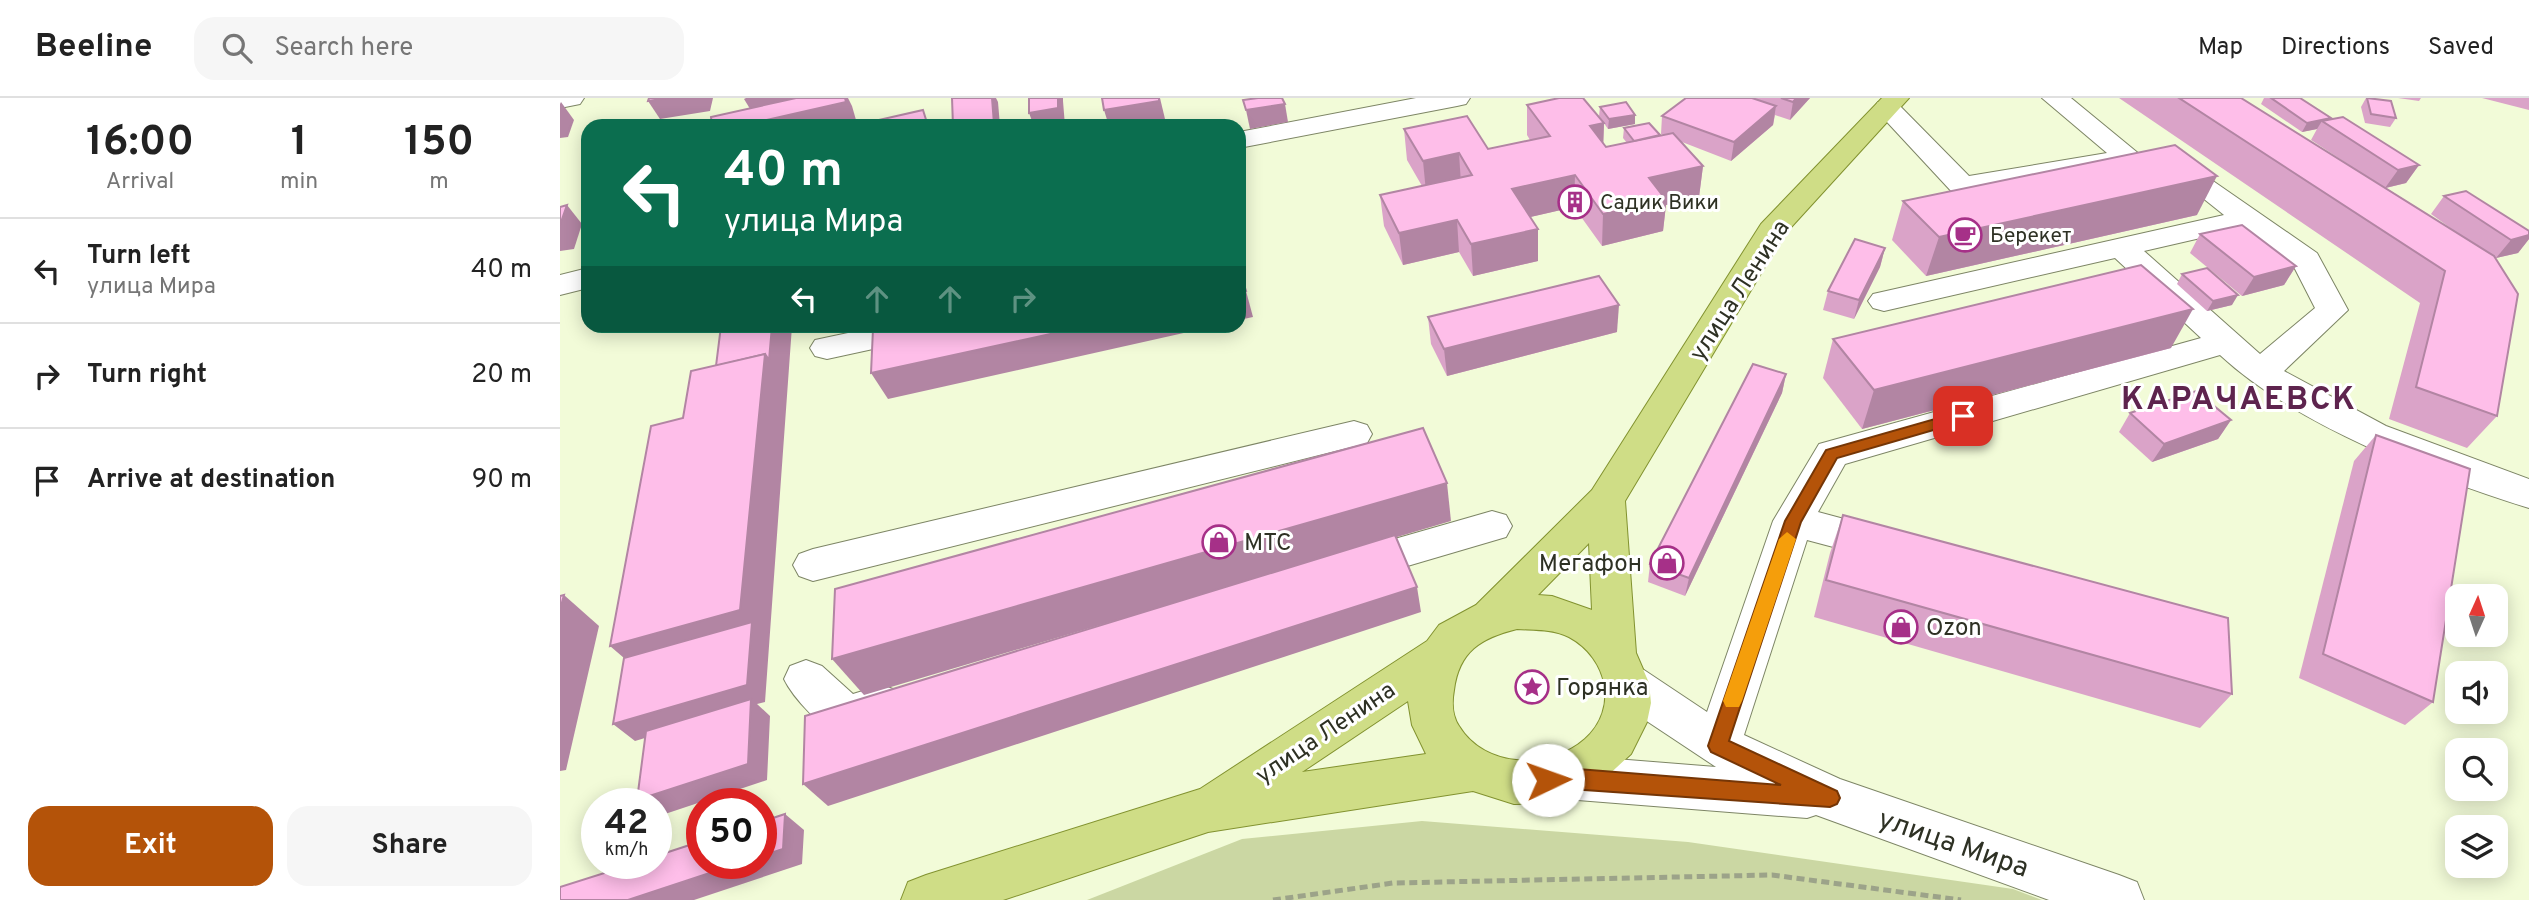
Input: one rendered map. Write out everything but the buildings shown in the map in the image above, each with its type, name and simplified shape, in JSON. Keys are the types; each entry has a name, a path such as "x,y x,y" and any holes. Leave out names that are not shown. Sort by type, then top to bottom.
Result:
{"main road":[{"name":"улица Ленина","path":"1492,616 1606,500 1772,230 1891,103"},
{"path":"1606,500 1627,715 1613,743 1596,761 1565,777 1531,783 1505,781 1472,769 1447,747 1432,719 1429,687 1441,654 1463,632 1492,616 1524,609 1563,614 1593,629 1621,667"},
{"name":"улица Ленина","path":"1208,809 1441,654"},
{"name":"улица Ленина","path":"926,900 1208,809 1472,769"}],"street":[{"path":"560,100 571,98"},
{"path":"1246,139 1457,98"},
{"path":"1891,103 1962,186 2130,158 2055,98"},
{"path":"2203,187 2306,260 2332,310 2260,373"},
{"path":"1884,301 2249,218"},
{"path":"2122,247 2260,373 2373,435 2529,494"},
{"path":"560,285 581,280"},
{"path":"827,348 897,333"},
{"path":"1718,746 1793,521 1832,454 2226,342"},
{"path":"813,565 1354,434"},
{"path":"1793,521 1928,556"},
{"path":"1320,576 1492,526"},
{"name":"улица Мира","path":"1621,667 1718,746 1830,798 2119,900"},
{"path":"806,679 846,716 925,692"},
{"name":"улица Мира","path":"1565,777 1830,798"}],"path":[{"path":"1273,900 1393,883 1772,875 1961,900"}],"green space":[{"path":"1422,821 1688,842 2013,889 2042,900 1087,900 1242,839"}],"slow traffic":[{"path":"1733,701 1787,539"}],"place":[{"name":"Садик Вики","path":"1575,202"},
{"name":"Берекет","path":"1965,235"},
{"name":"МТС","path":"1219,542"},
{"name":"Мегафон","path":"1667,563"},
{"name":"Ozon","path":"1901,627"},
{"name":"Горянка","path":"1532,687"}],"district":[{"name":"КАРАЧАЕВСК","path":"2239,398"}],"route":[{"path":"1548,780 1565,777 1830,798 1718,746 1793,521 1832,454 1963,416"}]}
